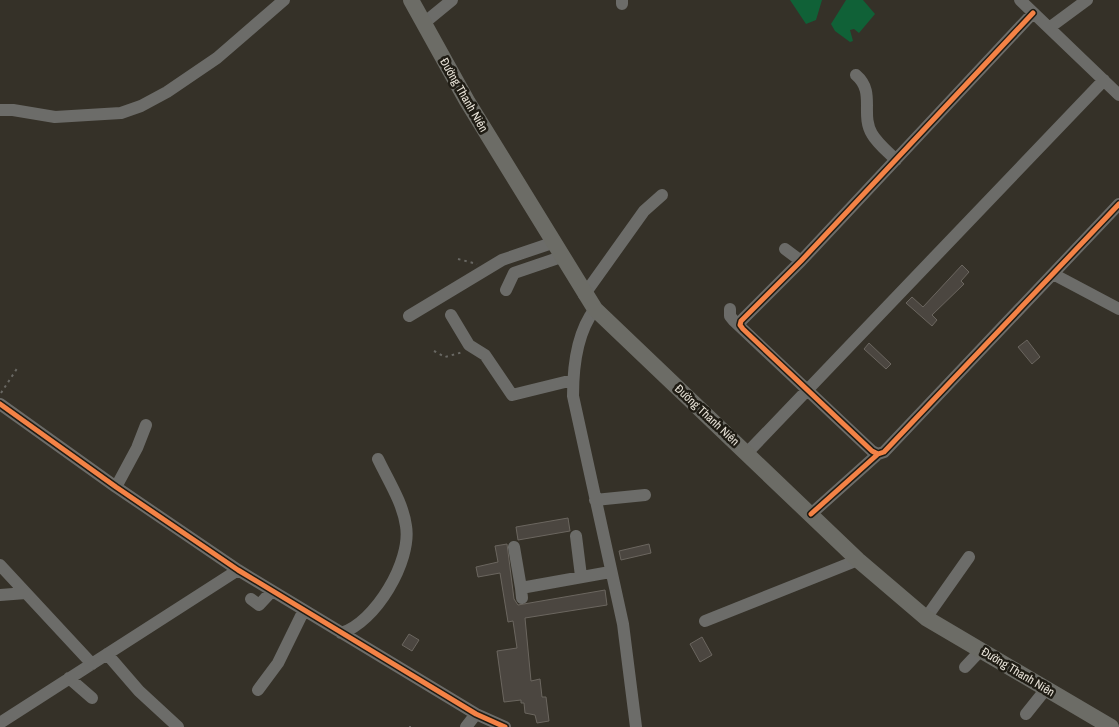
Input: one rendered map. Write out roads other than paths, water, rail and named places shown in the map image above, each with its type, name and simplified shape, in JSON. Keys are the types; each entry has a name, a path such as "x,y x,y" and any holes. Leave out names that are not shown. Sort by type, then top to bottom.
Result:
{"main road":[{"name":"Đường Thanh Niên","path":"412,0 467,101 584,295 595,309 858,560 926,618 1112,727"}],"street":[{"path":"0,110 13,110 55,118 121,113 141,106 216,58 284,0"},
{"path":"424,23 452,0"},
{"path":"1020,0 1119,95"},
{"path":"1049,28 1087,0"},
{"path":"740,325 741,321 1034,13"},
{"path":"856,75 864,82 866,89 871,133 896,160"},
{"path":"748,453 1104,80"},
{"path":"584,295 644,211 662,194"},
{"path":"810,514 878,454 884,452 1119,204"},
{"path":"409,316 502,260 552,242"},
{"path":"785,249 800,261"},
{"path":"506,290 514,273 561,257"},
{"path":"1053,274 1119,309"},
{"path":"595,309 583,328 573,380 573,396 610,572 623,624 636,727"},
{"path":"730,309 730,316 872,451 878,454"},
{"path":"450,315 472,349 485,355 512,395 573,380"},
{"path":"0,404 116,487 238,570 476,714 504,727"},
{"path":"116,487 137,448 146,426"},
{"path":"341,633 357,625 374,610 394,577 406,545 407,528 403,513 378,459"},
{"path":"595,500 645,495"},
{"path":"576,536 581,576"},
{"path":"514,547 521,593 581,576 610,572"},
{"path":"926,618 969,557"},
{"path":"705,621 858,560"},
{"path":"0,565 92,664"},
{"path":"0,722 238,570"},
{"path":"251,600 260,605 272,591"},
{"path":"0,595 26,593"},
{"path":"258,690 278,664 304,610"},
{"path":"965,667 981,650"},
{"path":"107,654 139,691 178,727"},
{"path":"70,678 92,698"},
{"path":"1026,714 1046,689"},
{"path":"466,727 476,714"}]}
